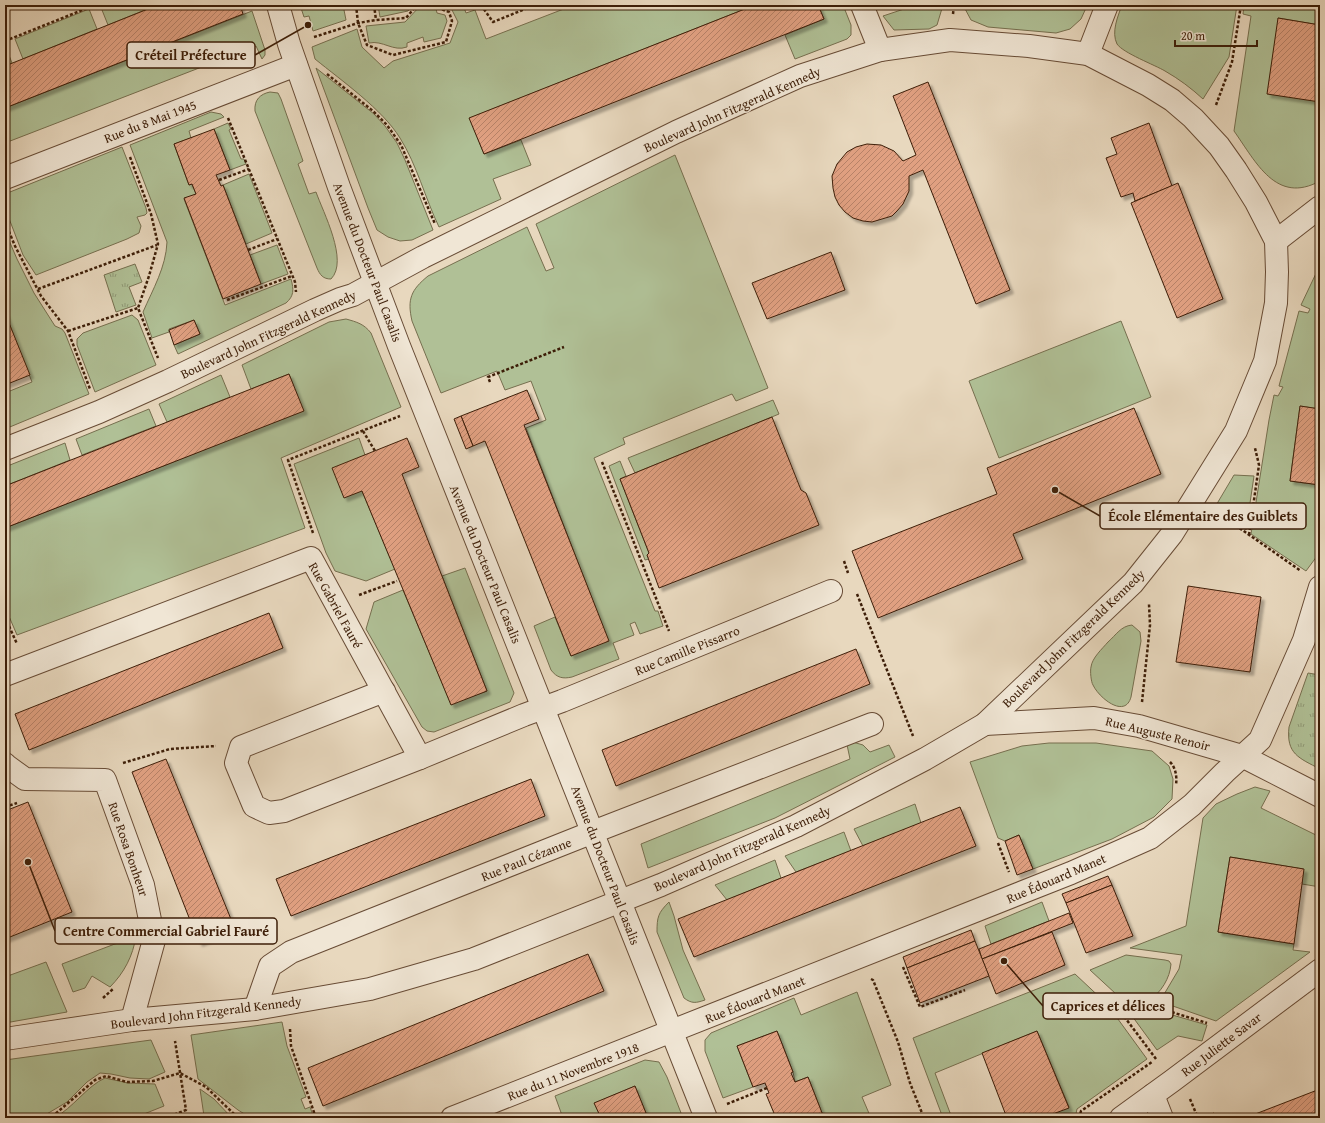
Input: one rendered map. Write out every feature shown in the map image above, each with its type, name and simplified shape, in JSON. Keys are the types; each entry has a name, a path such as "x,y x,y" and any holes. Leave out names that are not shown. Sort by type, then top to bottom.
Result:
{"street":[{"name":"Avenue du Docteur Paul Casalis","path":"278,5 296,65 339,187 426,414 544,708 671,1032 714,1112"},
{"path":"862,5 880,50"},
{"path":"1088,54 1107,5"},
{"name":"Boulevard John Fitzgerald Kennedy","path":"5,449 99,412 328,305 353,295 430,254 683,129 800,76 880,50 950,40 1029,46 1088,54 1148,85 1172,100 1193,118 1219,146 1236,170 1256,202 1276,241 1276,303 1264,361 1236,431 1172,534 1133,583 984,724 925,759 796,826 661,885 474,959 370,989 255,1009 132,1020 5,1039"},
{"name":"Rue du 8 Mai 1945","path":"5,178 296,65"},
{"path":"1276,241 1320,207"},
{"name":"Rue Gabriel Fauré","path":"5,675 311,558 420,758"},
{"name":"Rue Édouard Manet","path":"671,1032 1071,873 1150,838 1192,805 1260,740 1274,712 1304,640 1320,587"},
{"name":"Rue Camille Pissarro","path":"544,708 830,591"},
{"path":"384,691 241,746 236,763 254,806 269,813 284,811 420,758 524,714 544,708"},
{"name":"Rue Auguste Renoir","path":"984,724 1094,718 1139,726 1242,756 1320,796"},
{"name":"Rue Paul Cézanne","path":"255,1009 270,966 291,952 593,832 872,724"},
{"name":"Rue Rosa Bonheur","path":"5,764 25,779 105,780 143,886 154,940 132,1020"},
{"name":"Rue Juliette Savar","path":"1121,1118 1153,1096 1320,970"},
{"name":"Rue du 11 Novembre 1918","path":"452,1118 671,1032"},
{"path":"1153,1096 1162,1118"}],"path":[{"path":"5,41 95,5"},
{"path":"356,5 358,23 367,45 393,55 446,42 452,21 448,12 441,9 439,5"},
{"path":"374,5 376,20"},
{"path":"314,37 358,23 406,18 417,5"},
{"path":"481,5 493,22 535,5"},
{"path":"1216,106 1232,62 1241,5"},
{"path":"325,72 373,111 387,125 401,145 435,224"},
{"path":"226,116 229,119 295,282 296,293"},
{"path":"128,152 151,214 158,244 138,308 150,339"},
{"path":"219,180 249,169"},
{"path":"5,222 15,246 41,296 68,331 99,412"},
{"path":"248,250 277,239"},
{"path":"38,290 158,244"},
{"path":"227,300 292,276"},
{"path":"68,331 138,308"},
{"path":"490,382 488,377 564,347"},
{"path":"311,558 320,553 288,460 401,416"},
{"path":"363,431 375,451"},
{"path":"1249,534 1259,465 1254,446"},
{"path":"602,462 666,624"},
{"path":"1215,510 1302,572"},
{"path":"844,561 849,576"},
{"path":"855,591 915,739"},
{"path":"1142,705 1150,625 1149,597"},
{"path":"5,616 18,646"},
{"path":"122,763 170,748 241,746"},
{"path":"5,807 19,802"},
{"path":"903,964 920,1007 964,990"},
{"path":"868,977 873,980 895,1035 910,1083 924,1118"},
{"path":"103,998 116,986"},
{"path":"1156,1059 1114,1003 1120,1000 1155,1007 1214,1026"},
{"path":"288,1003 291,1046 316,1118"},
{"path":"165,1118 186,1110 171,1016"},
{"path":"47,1118 54,1115 96,1080 106,1076 127,1082 153,1081 180,1073 206,1087 240,1118"},
{"path":"714,1112 767,1088"},
{"path":"1188,1095 1198,1118"}],"green space":[{"path":"100,5 144,5 145,10 108,25"},
{"path":"300,5 343,5 346,20 313,31 309,16 304,17"},
{"path":"378,5 413,5 408,11 380,17"},
{"path":"421,5 435,5 437,13 445,15 447,21 441,38 424,42 423,37 407,43 407,47 402,48 379,43 369,43 366,26 405,22"},
{"path":"443,5 463,5 466,13 475,10 486,39 574,5 755,5 470,118 484,154 521,140 531,165 493,179 501,199 439,227 416,170 400,138 392,127 372,106 315,59 312,47 357,29 362,47 384,68 393,61 450,43 458,22 450,6"},
{"path":"818,5 843,5 851,25 851,35 847,39 795,59 785,35 824,19"},
{"path":"902,5 943,5 937,25 929,29 894,30 883,16 904,9"},
{"path":"963,5 1085,5 1086,8 1081,19 1070,29 1056,33 988,27 971,20"},
{"path":"1122,5 1237,5 1229,57 1203,99 1175,77 1140,59 1117,44 1115,39 1115,29"},
{"path":"1244,5 1320,5 1320,25 1278,18 1320,102 1320,181 1305,187 1291,188 1279,184 1269,177 1259,167 1234,131 1251,16 1243,14"},
{"path":"89,9 97,29 23,59 15,39"},
{"path":"252,11 265,50 265,55 262,59 256,46 5,143 5,108"},
{"path":"5,45 12,63 5,66"},
{"path":"316,68 374,114 385,126 397,143 405,160 433,230 412,240 400,241 388,237 377,230"},
{"path":"270,92 278,93 281,99 303,161 298,164 309,194 316,192 333,236 337,261 336,271 331,279 322,276 319,273 255,111 258,98 263,94"},
{"path":"211,112 221,114 224,117 189,131 191,138 174,144 189,185 192,184 196,194 184,199 225,305 291,279 293,292 291,298 286,303 178,354 174,345 200,334 194,320 169,329 169,332 152,338 143,312 162,269 167,242 130,145"},
{"path":"228,123 231,129 229,130 241,159 244,159 246,164 230,170 214,129"},
{"path":"122,147 147,213 137,217 141,226 139,233 36,275 23,255 5,208 5,194"},
{"path":"675,155 768,388 736,401 732,394 623,438 625,444 594,458 655,611 658,611 663,626 640,634 635,622 630,624 634,635 613,643 619,659 572,677 560,677 551,670 534,626 555,617 571,656 608,640 526,428 546,420 531,381 505,390 497,371 441,393 412,321 410,301 414,291 428,276 527,227 546,271 554,268 536,224"},
{"path":"249,174 272,233 246,244 223,185"},
{"path":"5,231 34,293 55,326 62,329 65,333 89,394 5,429 5,393 32,382 5,313"},
{"path":"277,245 288,274 261,284 250,255"},
{"path":"135,264 142,282 129,287 136,305 116,312 104,275"},
{"path":"1320,265 1320,409 1300,406 1290,481 1320,485 1320,552 1306,571 1251,534 1274,395 1278,396 1283,387 1279,386 1299,311 1308,313 1310,309 1301,305"},
{"path":"132,315 138,320 156,365 95,392 77,345 77,339 83,333"},
{"path":"346,319 366,327 371,333 401,407 281,458 305,528 17,635 5,607 5,528 303,411 289,374 251,389 242,365 329,322"},
{"path":"1121,321 1151,397 999,458 969,381"},
{"path":"221,375 230,397 167,422 159,404"},
{"path":"773,400 779,414 635,473 628,458"},
{"path":"149,409 156,426 82,455 76,439"},
{"path":"359,438 365,455 362,491 395,569 366,581 335,571 326,553 294,464"},
{"path":"65,443 70,460 10,484 5,472 5,467"},
{"path":"620,461 626,476 620,479 649,553 647,555 649,559 645,560 609,466"},
{"path":"1234,475 1254,476 1246,530 1215,507"},
{"path":"465,568 514,693 510,702 434,732 427,731 422,727 366,629 374,602 403,590 451,704 487,691 442,576"},
{"path":"1132,625 1140,632 1141,641 1131,697 1128,703 1123,706 1118,706 1106,700 1096,690 1092,681 1091,667 1095,657 1108,642 1122,629"},
{"path":"1308,673 1320,675 1320,769 1306,762 1296,754 1292,749 1289,736 1289,727"},
{"path":"846,740 863,745 870,752 889,745 895,757 775,818 648,868 641,844 850,759"},
{"path":"1049,743 1096,743 1152,751 1169,766 1173,779 1172,799 1154,817 1112,839 1033,869 1019,835 1005,841 998,838 970,762 1022,746"},
{"path":"1255,787 1270,791 1261,808 1320,837 1320,887 1302,884 1303,869 1230,857 1218,932 1294,944 1293,950 1310,952 1216,1021 1167,1004 1164,1001 1163,996 1179,969 1182,955 1130,948 1186,926 1203,818 1216,804"},
{"path":"915,804 921,823 863,846 854,829"},
{"path":"844,832 851,851 796,872 785,856"},
{"path":"775,860 781,878 727,900 715,885"},
{"path":"669,902 683,950 705,1000 699,1002 689,1001 684,998 657,932 659,916 662,909"},
{"path":"1042,902 1049,921 991,944 985,926"},
{"path":"136,936 133,950 127,964 120,976 110,987 92,976 85,988 73,992 62,964"},
{"path":"1126,955 1165,960 1169,961 1171,964 1169,975 1164,985 1149,1000 1116,994 1090,970"},
{"path":"46,962 67,1012 5,1023 5,977"},
{"path":"1075,974 1107,1004 1147,1059 1077,1109 1075,1118 1042,1118 1069,1107 1037,1031 935,1073 952,1118 943,1118 913,1038"},
{"path":"857,992 891,1085 862,1097 871,1118 824,1118 808,1077 795,1082 793,1072 777,1031 737,1046 753,1087 723,1098 705,1051 705,1040 711,1033 794,998 801,1015"},
{"path":"1124,1005 1155,1010 1207,1025 1202,1041 1178,1036 1157,1050"},
{"path":"282,1022 287,1046 306,1097 301,1099 305,1109 310,1107 314,1118 251,1118 238,1110 198,1079 191,1035"},
{"path":"151,1040 165,1072 149,1079 130,1078 100,1073 87,1082 67,1102 40,1118 5,1118 5,1060"},
{"path":"645,1060 659,1062 667,1077 683,1118 648,1118 635,1086 595,1103 601,1118 563,1118 555,1096"},
{"path":"105,1078 128,1083 155,1084 164,1106 134,1118 54,1118 67,1109 92,1086"},
{"path":"200,1089 214,1099 232,1118 200,1118 204,1116"}],"building":[{"path":"158,5 240,5 243,14 5,108 5,66"},
{"path":"755,5 818,5 824,19 484,154 469,118"},
{"path":"1278,18 1320,25 1320,102 1267,94"},
{"path":"928,82 1010,290 976,304 923,170 909,176 909,191 903,204 897,211 892,216 872,222 853,218 845,212 835,197 833,188 832,176 837,164 847,152 856,147 867,144 881,145 894,151 903,161 916,155 893,96"},
{"path":"1149,123 1172,186 1135,201 1133,193 1121,197 1106,158 1117,154 1111,138"},
{"path":"214,129 230,170 216,175 221,186 223,185 261,284 223,299 184,198 196,194 192,184 189,185 174,144"},
{"path":"1178,183 1223,299 1177,318 1131,203"},
{"path":"831,252 845,290 767,319 752,283"},
{"path":"5,313 30,375 5,385"},
{"path":"194,320 200,334 174,345 169,330"},
{"path":"289,374 304,411 5,528 5,486"},
{"path":"527,390 539,419 524,425 609,641 571,656 485,441 473,446 461,416"},
{"path":"1300,406 1320,409 1320,485 1290,481"},
{"path":"1134,408 1161,474 1013,534 1023,559 878,618 852,551 997,494 987,468"},
{"path":"461,416 473,446 466,449 454,419"},
{"path":"772,417 801,490 806,493 819,525 659,588 647,555 649,553 620,479"},
{"path":"407,438 419,467 402,474 487,691 451,705 362,491 344,498 332,468"},
{"path":"1188,586 1261,597 1250,672 1176,662"},
{"path":"269,613 283,648 29,750 15,714"},
{"path":"856,649 870,684 616,786 602,750"},
{"path":"166,759 235,929 199,943 132,772"},
{"path":"531,779 545,816 291,916 276,879"},
{"path":"28,802 72,912 5,939 5,811"},
{"path":"960,807 976,846 694,957 678,919"},
{"path":"1019,835 1033,869 1017,875 1005,841"},
{"path":"1230,857 1304,869 1294,944 1218,932"},
{"path":"1108,876 1112,885 1066,903 1062,894"},
{"path":"1112,885 1133,936 1086,953 1066,903"},
{"path":"1069,913 1073,923 982,959 979,949"},
{"path":"971,930 975,941 907,968 903,957"},
{"path":"1052,932 1065,965 996,994 982,959"},
{"path":"975,941 989,976 920,1003 907,968"},
{"path":"588,954 604,991 323,1106 308,1068"},
{"path":"777,1031 793,1072 791,1073 795,1082 808,1077 824,1118 776,1118 766,1094 769,1093 765,1083 753,1087 737,1046"},
{"path":"1037,1031 1069,1108 1042,1118 1007,1118 982,1053"},
{"path":"635,1086 648,1118 601,1118 594,1103"},
{"path":"1320,1089 1320,1118 1245,1118"},
{"path":"1214,1113 1216,1118 1203,1117"}],"place":[{"name":"Créteil Préfecture","path":"308,25"},
{"name":"École Elémentaire des Guiblets","path":"1055,490"},
{"name":"Centre Commercial Gabriel Fauré","path":"28,862"},
{"name":"Caprices et délices","path":"1004,961"}]}
